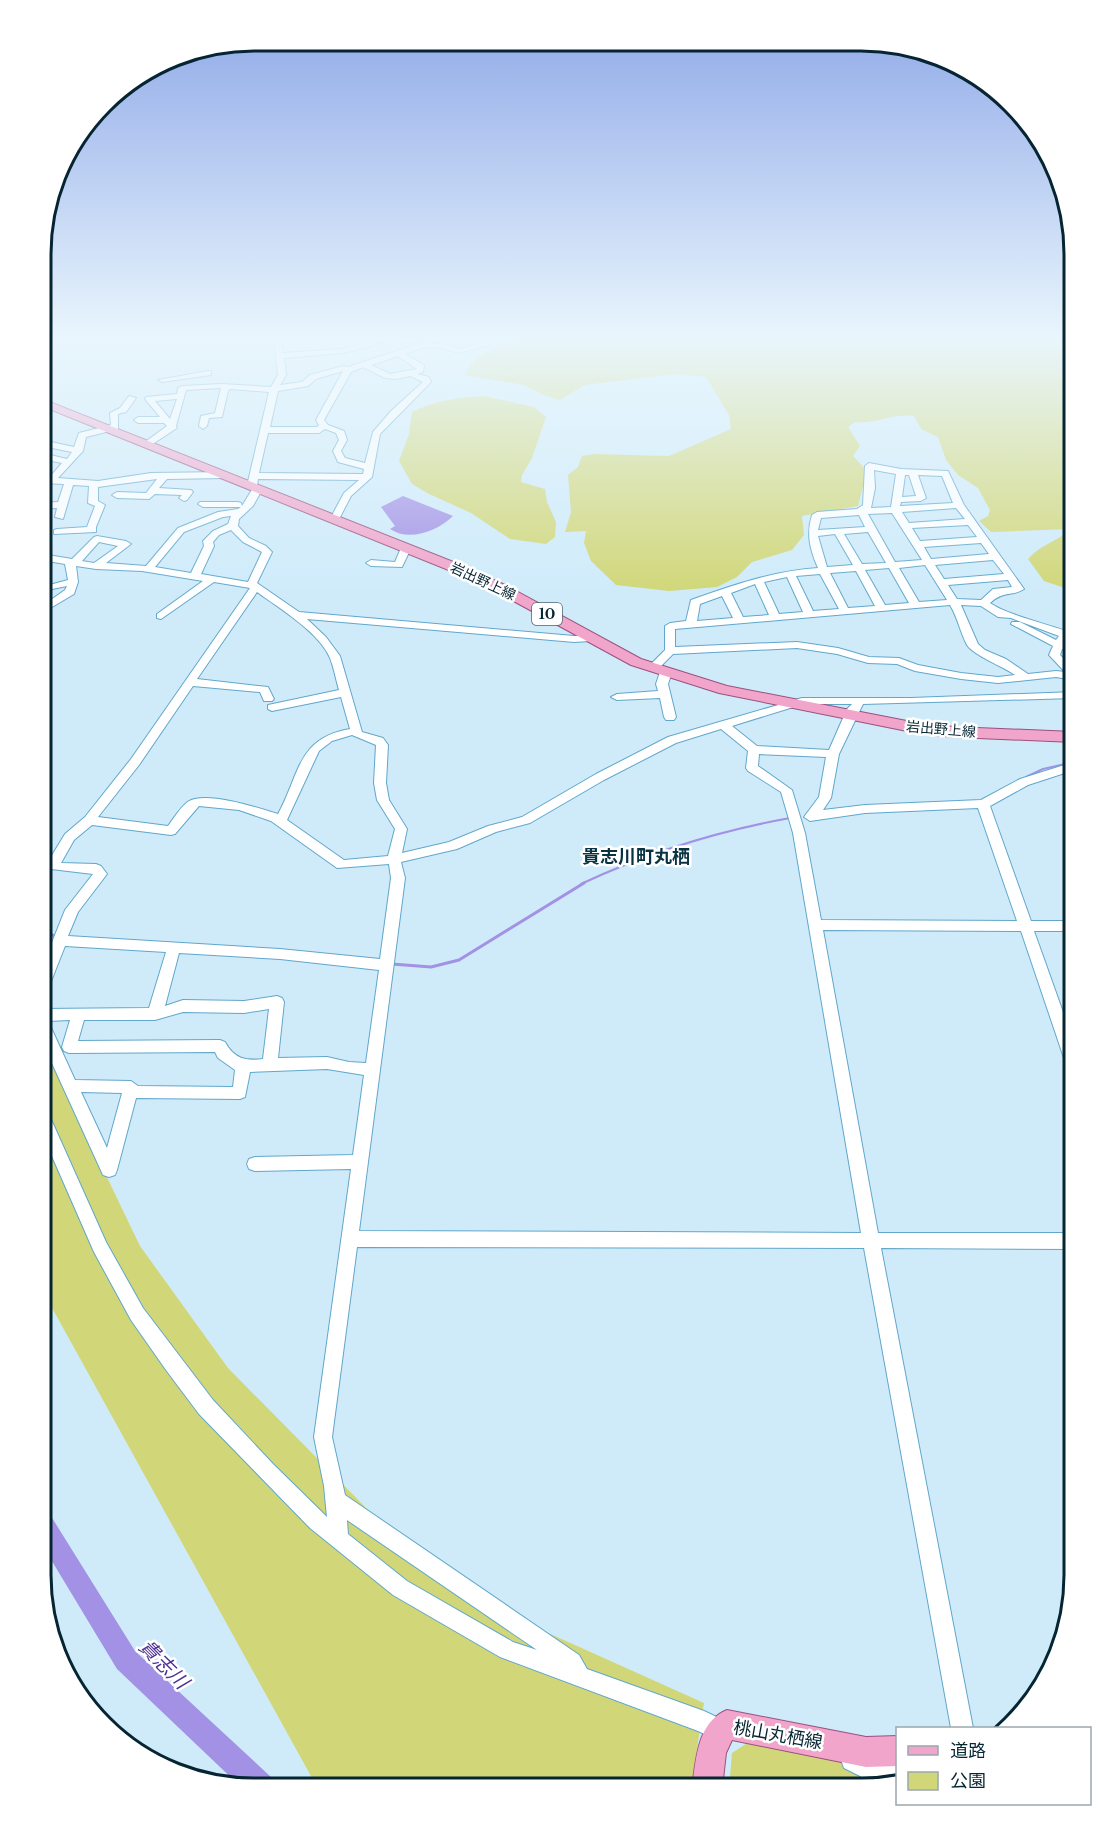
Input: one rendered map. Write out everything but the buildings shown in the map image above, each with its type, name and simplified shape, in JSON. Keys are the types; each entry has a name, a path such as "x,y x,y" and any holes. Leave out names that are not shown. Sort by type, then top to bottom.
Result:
{"main road":[{"name":"岩出野上線","path":"94,422 225,475 254,483 502,589 636,662 660,670 724,690 885,723 954,732 1064,736"},
{"name":"桃山丸栖線","path":"716,1741 727,1724 866,1752 896,1752"},
{"path":"709,1778 716,1741"}],"street":[{"path":"51,476 79,451 82,435 111,429 115,427 115,422"},
{"path":"148,444 173,428 168,423 162,422"},
{"path":"233,526 238,512 249,505 266,422"},
{"path":"321,422 323,426"},
{"path":"335,519 347,495 367,477 376,434 386,422"},
{"path":"264,430 314,431 323,426 340,431 343,440 337,451 341,460 369,467"},
{"path":"51,442 79,451"},
{"path":"51,458 69,462"},
{"path":"861,511 868,506 869,466 906,472 945,473 959,505 1019,589 997,591 983,603"},
{"path":"906,472 896,504 906,526 962,614 973,645 981,652 1002,661 1026,677"},
{"path":"845,611 815,548 814,521 818,515 861,511 921,498 906,472"},
{"path":"51,482 94,484 164,476 225,475"},
{"path":"117,495 149,496 164,476"},
{"path":"254,483 367,477"},
{"path":"60,517 70,481"},
{"path":"57,532 93,530 91,527 100,505 93,503 94,484"},
{"path":"153,491 188,492 184,498"},
{"path":"203,504 249,505"},
{"path":"896,504 959,505"},
{"path":"51,506 62,505"},
{"path":"861,511 916,606"},
{"path":"148,569 181,530 221,514 238,512"},
{"path":"906,526 970,522"},
{"path":"195,576 209,546 208,541 216,533 233,526"},
{"path":"51,864 56,860 69,837 88,820 135,762 254,585 267,552 246,540 233,526"},
{"path":"815,533 872,529"},
{"path":"838,531 882,608"},
{"path":"51,604 70,592 73,582 69,565 97,539 126,543 96,566"},
{"path":"918,544 982,540"},
{"path":"371,563 398,565 406,548"},
{"path":"691,623 695,602 758,580 789,573 995,557"},
{"path":"51,558 96,566 148,569 254,585 296,615 322,639 335,656 356,731"},
{"path":"789,573 809,614"},
{"path":"942,582 1010,577"},
{"path":"161,616 213,578"},
{"path":"758,580 775,617"},
{"path":"51,587 73,582"},
{"path":"725,591 740,620"},
{"path":"652,708 669,712 660,670 670,651 670,626 954,602 983,603 1038,636 1064,638"},
{"path":"296,615 591,638"},
{"path":"1064,641 1054,655 1064,666"},
{"path":"670,651 797,645 838,651 868,660 899,662 915,668 961,676 998,680 1064,675"},
{"path":"189,682 264,689 270,703 346,692"},
{"path":"617,697 664,694"},
{"path":"88,820 171,831 191,805 197,802 246,807 280,822 342,865 384,861 452,846 492,829 526,820 600,777 672,740 725,726 802,701 1064,695"},
{"path":"799,834 825,798 833,754 853,709 861,705 876,705 881,701"},
{"path":"725,726 754,750 833,754"},
{"path":"280,822 297,789 309,756 318,745 330,737 356,731 379,741 382,745 380,783 383,800 401,829 394,858 398,878 323,1437 335,1500 339,1539"},
{"path":"754,750 752,768 786,790 799,834 871,1240 962,1727"},
{"path":"812,814 865,808 983,804 1024,782 1064,769"},
{"path":"983,804 1064,1034"},
{"path":"51,867 96,869 100,874 72,910 51,962"},
{"path":"815,925 1064,926"},
{"path":"59,941 280,954 385,965"},
{"path":"156,1014 174,947"},
{"path":"51,1015 156,1014 183,1006 244,1007 278,1002 270,1064"},
{"path":"63,1069 79,1014"},
{"path":"51,1043 70,1086 109,1170 131,1087 70,1086"},
{"path":"69,1047 220,1046 223,1054 243,1067 327,1063 349,1068 371,1069"},
{"path":"129,1092 240,1093 243,1067"},
{"path":"51,1136 100,1247 137,1314 160,1348 206,1407 317,1521 400,1588 507,1650 704,1722 716,1741"},
{"path":"255,1164 359,1162"},
{"path":"350,1239 1064,1241"},
{"path":"335,1500 572,1662 580,1677"},
{"path":"825,1743 864,1767 896,1770"}],"green space":[{"path":"411,422 544,422 521,482 545,489 547,502 556,522 555,537 546,544 510,539 471,513 412,484 399,461 409,434"},
{"path":"730,422 855,422 848,427 860,446 853,456 867,471 858,506 802,516 804,535 792,550 752,562 737,577 717,587 669,591 616,585 591,561 584,543 586,531 565,532 571,512 568,475 578,467 582,456 594,454 669,456 731,429"},
{"path":"917,422 1064,422 1064,529 991,532 979,521 988,516 990,510 978,488 958,475 946,460 938,437 921,429"},
{"path":"1064,534 1064,588 1044,581 1028,559"},
{"path":"51,1061 140,1246 228,1368 376,1518 546,1632 704,1703 693,1778 312,1778 51,1306"},
{"path":"749,1742 896,1761 896,1775 875,1778 730,1778 732,1753"}],"shaded area":[{"path":"403,496 453,516 440,526 423,533 406,535 398,533 390,529 395,526 381,507"}],"waterway":[{"path":"1026,777 1043,769 1064,764"},
{"path":"581,884 632,862 684,844 737,829 790,818"},
{"path":"392,964 431,967 459,960 584,883"},
{"path":"51,935 57,936"},
{"name":"貴志川","path":"51,1537 126,1660 251,1778"}],"district":[{"name":"貴志川町丸栖","path":"636,857"}]}
